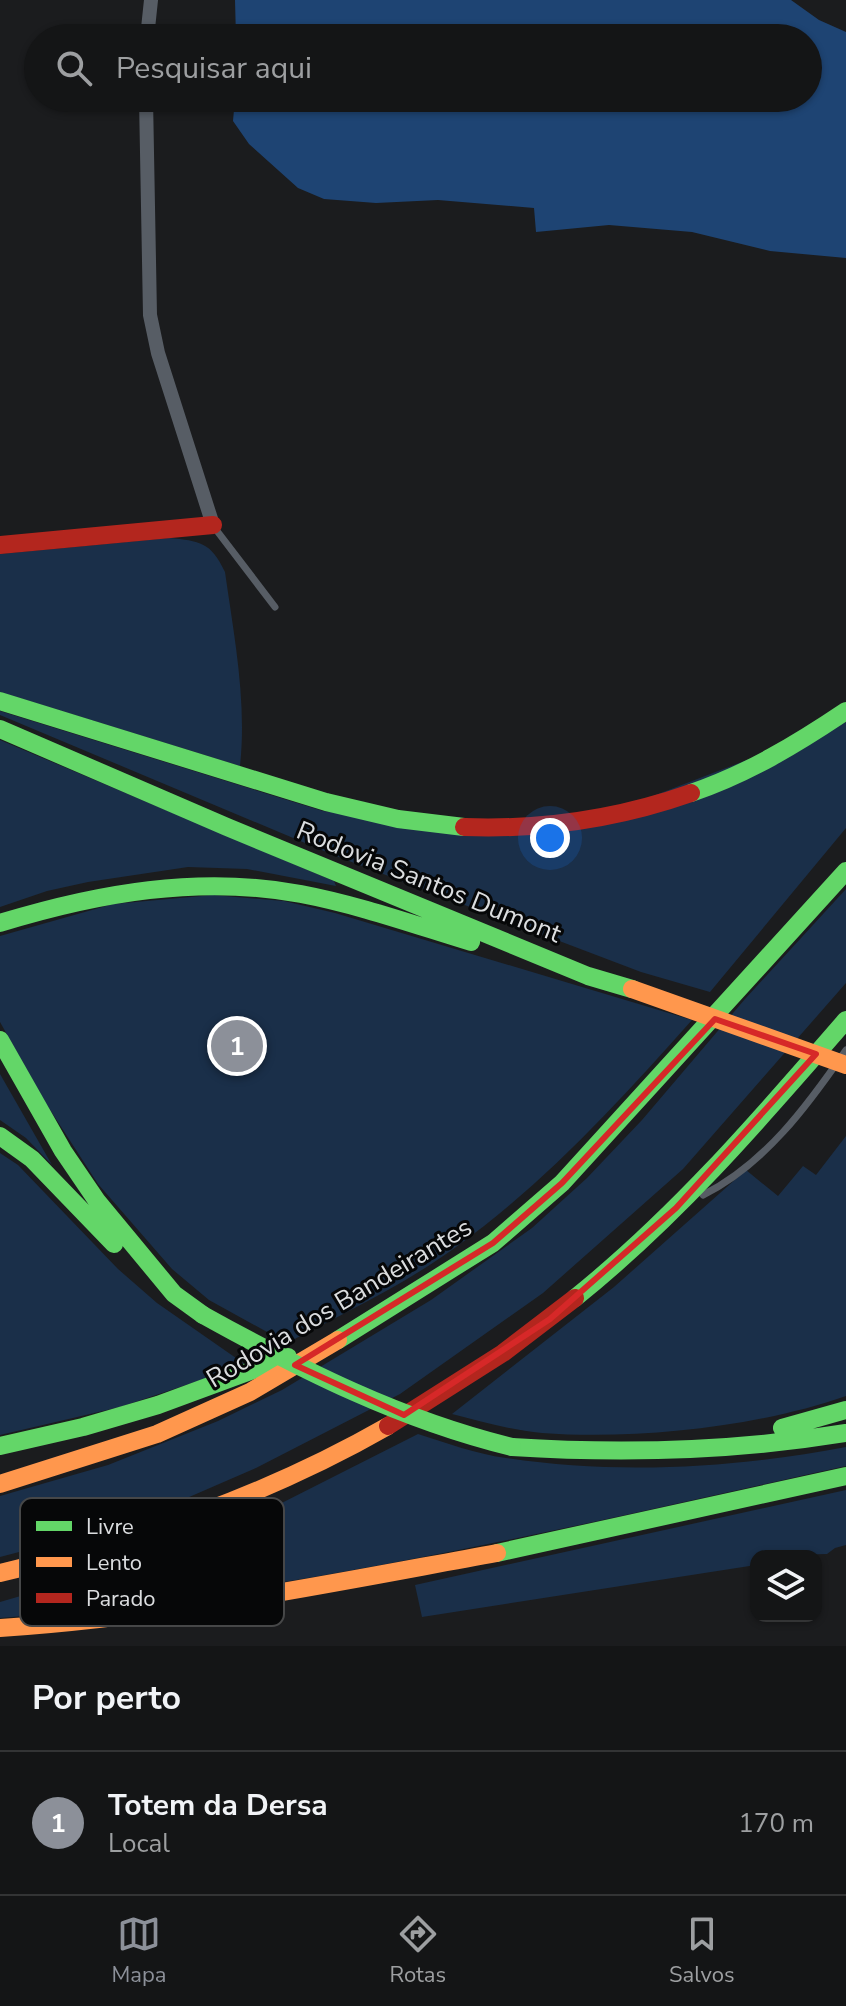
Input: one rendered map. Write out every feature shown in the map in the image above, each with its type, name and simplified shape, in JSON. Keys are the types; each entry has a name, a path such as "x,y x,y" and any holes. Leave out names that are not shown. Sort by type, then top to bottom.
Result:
{"main road":[{"path":"0,545 213,525"},
{"path":"0,701 340,806 413,822 488,828 571,824 669,803 744,773 783,753 846,711"},
{"name":"Rodovia Santos Dumont","path":"0,729 227,827 588,976 846,1065"},
{"name":"Rodovia dos Bandeirantes","path":"0,1484 157,1434 250,1392 493,1243 562,1183 701,1035 846,871"},
{"path":"0,923 100,896 219,885 263,889 346,905 588,976"},
{"path":"238,1498 306,1471 359,1443 550,1319 676,1208 846,1020"},
{"path":"0,1040 63,1151 97,1201 174,1294"},
{"path":"0,1136 32,1159 132,1261 203,1315 279,1357 389,1410 449,1431 512,1447 603,1452 774,1443 846,1433"},
{"path":"0,1446 83,1427 158,1405 346,1335"},
{"path":"682,1448 758,1434 846,1410"},
{"path":"284,1592 534,1546 846,1476"},
{"path":"0,1573 20,1568"},
{"path":"0,1628 30,1626"}],"street":[{"path":"148,24 151,0"},
{"path":"146,112 150,315 158,353 213,525"}],"lane":[{"path":"213,525 275,607"},
{"path":"676,1208 711,1191 760,1154 806,1105 846,1050"}],"highlighted area":[{"path":"715,1019 816,1054 676,1208 550,1319 404,1415 295,1365 493,1243 562,1183"}],"shaded area":[{"path":"235,0 791,0 819,20 846,32 846,258 770,251 692,232 609,225 536,232 534,208 438,200 376,203 324,199 298,188 249,144 233,121 234,112 822,112 822,24 236,24"},
{"path":"169,538 203,545 215,554 225,572 241,693 240,766 0,692 0,554"},
{"path":"0,711 323,811 546,837 846,722 846,828 710,992 641,972 336,856 0,715"},
{"path":"0,740 334,881 336,886 247,869 188,867 88,882 47,891 0,907"},
{"path":"846,889 846,983 683,1169 543,1293 400,1394 256,1468 187,1498 20,1498 20,1552 0,1557 0,1496 108,1465 218,1421 282,1390 431,1300 532,1228 587,1178 642,1120 745,999"},
{"path":"213,895 284,901 335,913 692,1020 580,1140 489,1222 416,1274 287,1343 209,1300 172,1269 98,1184 45,1102 0,1022 0,936 113,904"},
{"path":"0,1074 52,1165 26,1138 0,1120"},
{"path":"846,1136 846,1396 812,1407 736,1423 617,1435 530,1432 452,1414 614,1287 746,1170 778,1196 803,1166 816,1175"},
{"path":"0,1153 18,1165 118,1269 157,1303 246,1365 120,1407 0,1435"},
{"path":"418,1434 506,1458 634,1468 762,1460 846,1447 846,1466 425,1557 284,1582 284,1502"},
{"path":"846,1490 846,1545 827,1554 822,1554 822,1550 750,1550 750,1566 422,1617 415,1585"},
{"path":"20,1596 20,1616 0,1618 0,1602"}],"traffic: fast":[{"path":"0,701 326,802 398,819 464,827"},
{"path":"691,793 771,757 846,711"},
{"path":"0,729 227,827 588,976 632,989"},
{"path":"338,1340 493,1243 562,1183 846,871"},
{"path":"0,923 111,896 149,890 225,886 323,899 471,942"},
{"path":"575,1298 683,1200 846,1020"},
{"path":"0,1040 63,1151 97,1201 174,1294 203,1315"},
{"path":"0,1136 32,1159 114,1244"},
{"path":"203,1315 353,1392 431,1423 512,1447"},
{"path":"0,1446 83,1427 158,1405 288,1357"},
{"path":"782,1428 846,1410"},
{"path":"512,1447 679,1449 763,1444 846,1433"},
{"path":"497,1553 846,1476"}],"traffic: slow":[{"path":"632,989 846,1065"},
{"path":"0,1484 157,1434 250,1392 338,1340"},
{"path":"239,1498 295,1474 388,1426"},
{"path":"284,1592 497,1553"},
{"path":"0,1573 20,1568"},
{"path":"0,1628 25,1626"}],"traffic: jam":[{"path":"0,545 213,525"},
{"path":"464,827 522,827 579,821 635,810 691,793"},
{"path":"388,1426 503,1353 575,1298"}],"place":[{"name":"Totem da Dersa","path":"237,1046"}]}
